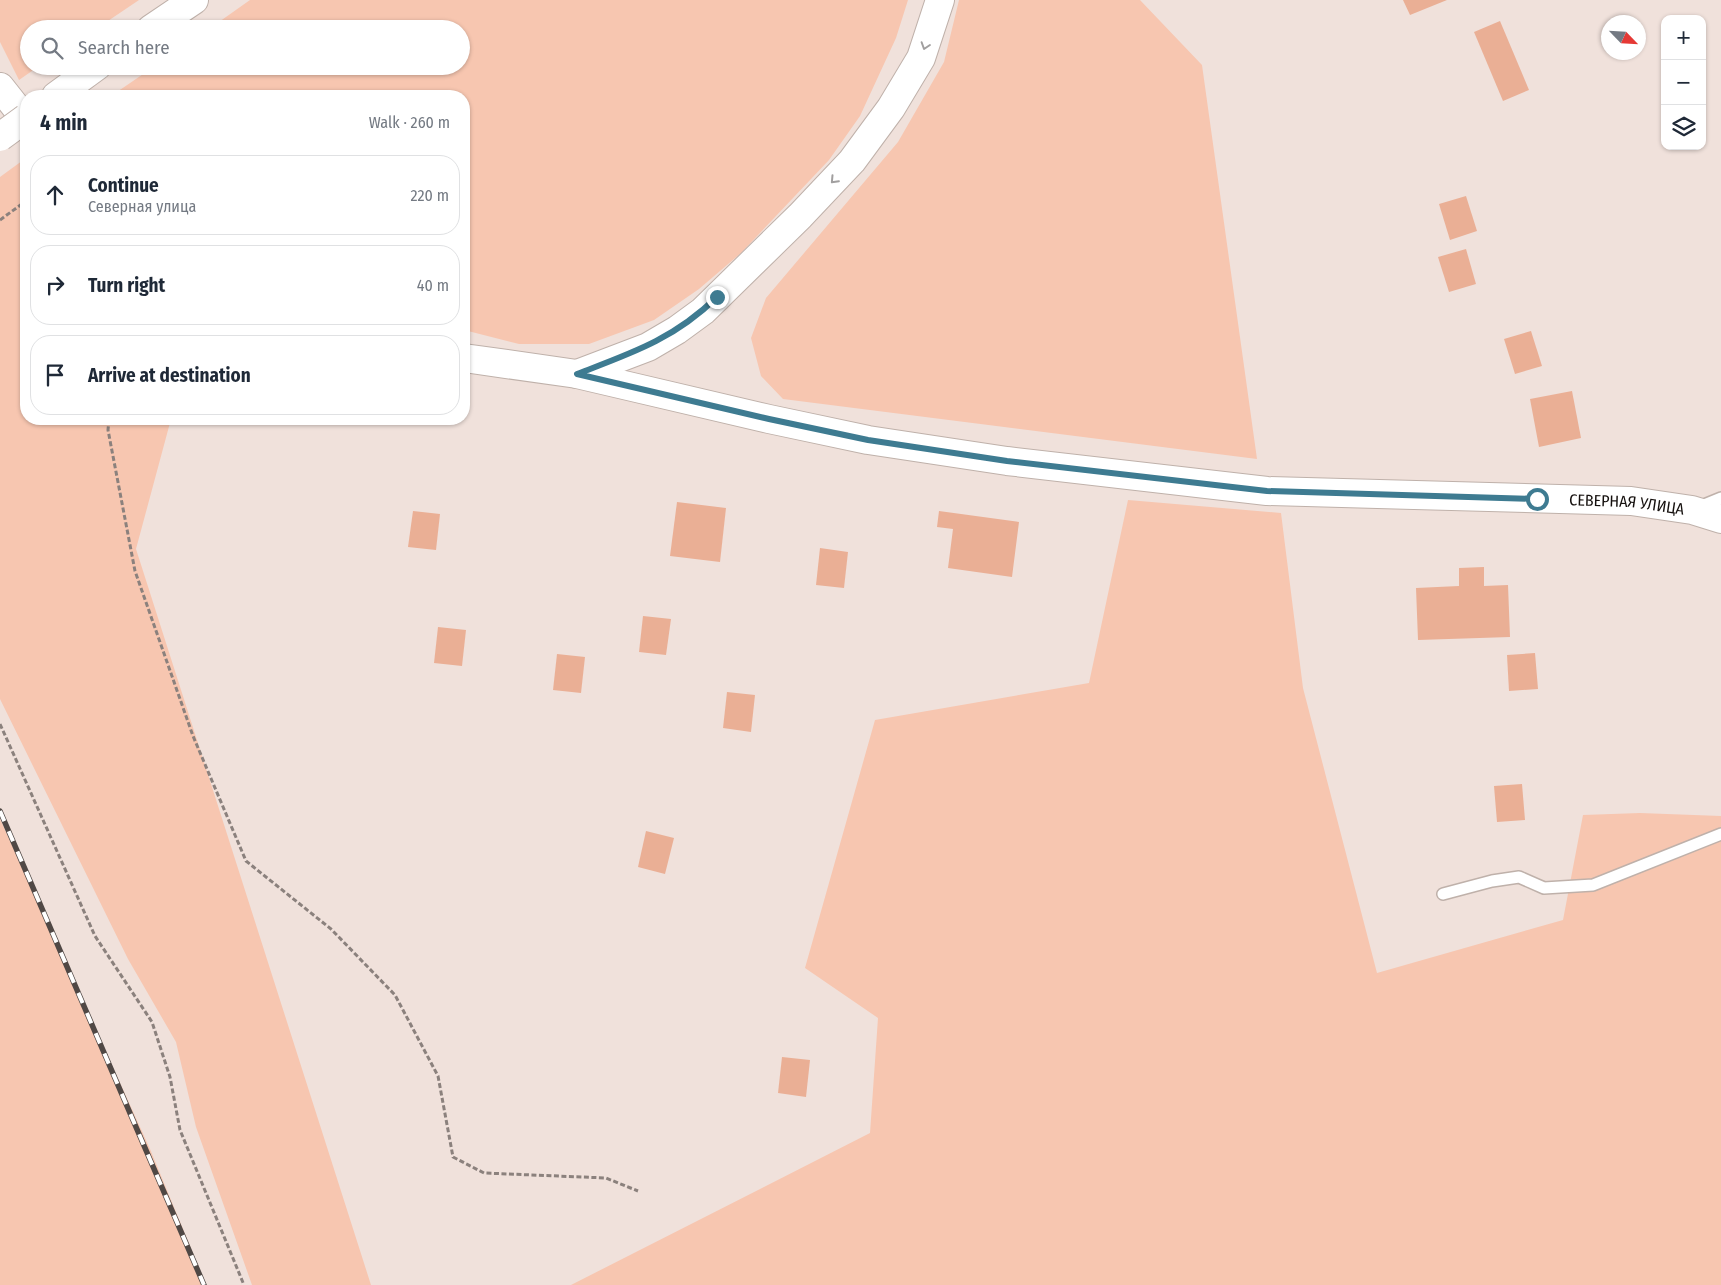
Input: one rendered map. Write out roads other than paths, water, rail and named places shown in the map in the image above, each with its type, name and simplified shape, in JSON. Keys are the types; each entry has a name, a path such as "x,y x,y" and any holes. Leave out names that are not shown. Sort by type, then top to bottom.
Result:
{"main road":[{"path":"164,20 194,0"},
{"path":"577,374 648,347 677,330 703,311 800,216 852,161 891,108 921,58 940,0"},
{"path":"64,90 85,75"},
{"path":"0,88 20,112"},
{"path":"0,137 20,123"},
{"name":"СЕВЕРНАЯ УЛИЦА","path":"470,359 577,374 868,440 1026,464 1267,491 1631,501 1692,510 1721,519"}],"lane":[{"path":"1692,510 1721,498"},
{"path":"1443,894 1492,882 1520,878 1544,888 1593,886 1721,834"}],"railway":[{"path":"0,811 204,1285"}]}
